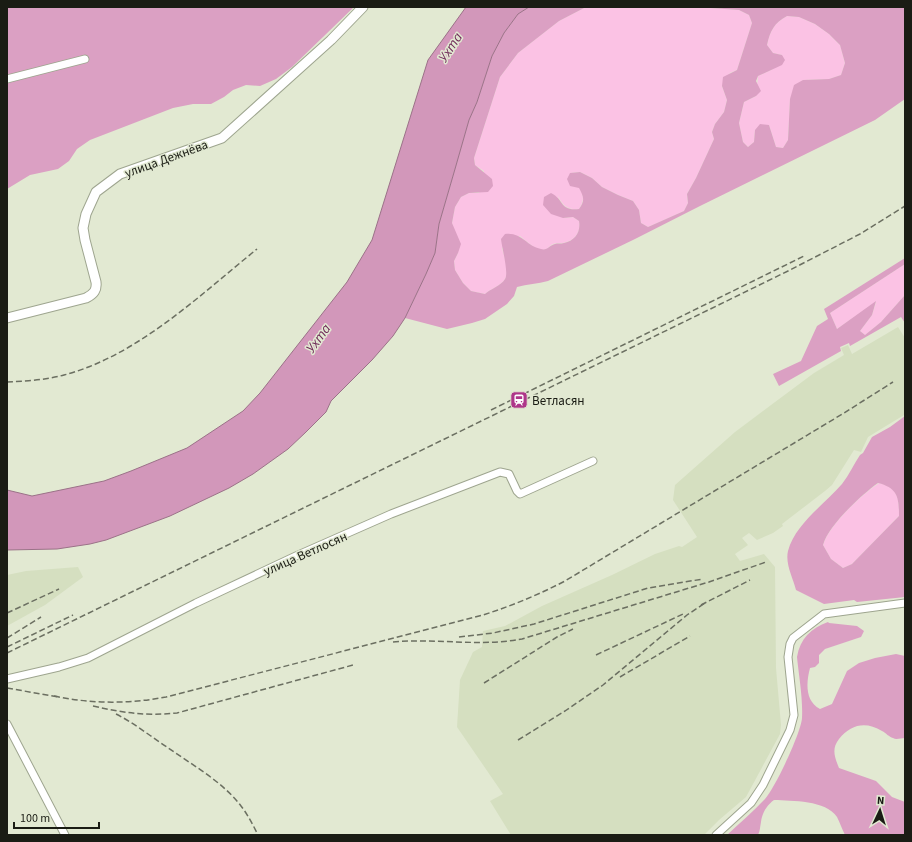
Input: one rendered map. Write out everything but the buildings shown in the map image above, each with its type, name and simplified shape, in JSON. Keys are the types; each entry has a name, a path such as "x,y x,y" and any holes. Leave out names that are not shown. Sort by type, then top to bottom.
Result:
{"street":[{"name":"улица Дежнёва","path":"7,318 86,298 92,295 96,288 96,282 83,228 86,214 96,192 120,174 222,138 332,40 363,7"},
{"path":"7,79 85,59"},
{"name":"улица Ветлосян","path":"7,679 59,668 88,658 196,604 334,539 401,510 500,472 509,474 516,491 520,494 593,460"},
{"path":"716,835 751,803 764,785 790,730 794,715 788,657 790,644 793,638 824,614 905,603"},
{"path":"7,724 10,734 65,835"}],"shaded area":[{"path":"7,7 354,7 292,67 276,79 260,86 246,85 233,90 211,104 193,104 173,108 90,140 77,149 69,161 58,169 30,175 7,189"},
{"path":"529,7 586,7 559,21 518,53 500,77 474,158 475,165 492,179 493,186 488,192 469,193 461,197 455,207 452,223 461,244 454,261 455,270 463,283 471,291 485,294 501,284 505,279 506,267 501,239 505,234 516,235 531,245 543,249 547,249 556,244 568,242 574,238 579,229 579,221 573,217 563,218 551,214 543,205 544,197 551,193 565,207 579,209 583,201 583,196 579,188 570,186 567,179 570,173 580,172 592,178 602,187 633,201 639,210 641,223 648,227 684,211 688,203 687,194 714,139 712,132 715,124 724,112 727,100 722,86 723,77 737,70 752,23 749,15 739,10 696,7 905,7 905,99 875,120 635,239 548,281 517,287 514,296 507,304 485,319 447,329 405,318 435,253 439,224 469,120 477,102 492,56 504,33 518,14","holes":["787,16 799,17 815,24 829,34 840,45 845,63 841,75 829,79 803,80 794,85 790,99 788,140 783,148 776,147 769,125 760,124 755,130 754,142 748,147 743,142 739,123 744,102 756,96 761,91 756,81 758,76 782,65 785,60 782,55 773,53 767,45 773,28"]},
{"path":"586,7 696,7 739,10 749,15 752,23 737,70 730,73 722,86 727,100 724,112 715,124 712,132 714,139 687,194 688,203 684,211 648,227 641,223 639,210 633,201 602,187 592,178 580,172 571,173 583,195 582,204 579,209 568,208 558,196 563,218 573,217 579,221 579,229 574,238 567,242 554,244 547,249 542,250 533,246 520,236 502,248 507,268 505,279 498,286 485,294 471,291 463,283 455,270 454,261 458,253 452,223 455,207 461,197 469,193 479,193 484,171 475,165 474,158 500,77 518,53 559,21"},
{"path":"787,16 799,17 815,24 829,34 840,45 845,63 841,75 829,79 803,80 790,99 788,140 783,148 776,147 769,125 755,130 754,142 748,147 743,142 739,123 744,102 756,96 758,76 773,69 782,55 773,53 767,45 773,28"},
{"path":"905,258 905,264 830,313 837,329 876,301 872,315 860,331 865,335 881,322 905,295 905,323 901,317 850,346 849,343 840,347 841,351 779,386 773,374 801,361 817,326 828,319 824,309"},
{"path":"905,264 905,295 881,322 865,335 860,331 872,315 876,302 837,329 830,313"},
{"path":"898,327 905,338 904,415 868,437 861,452 854,450 832,485 782,524 783,526 773,533 757,540 749,533 742,538 748,545 735,554 740,561 764,554 775,567 776,668 781,725 780,734 746,797 704,835 511,835 490,801 503,794 457,727 460,680 473,652 482,647 483,631 505,626 542,606 655,554 679,546 682,547 697,537 673,500 675,485 735,432 814,373 844,355 841,348 848,345 852,354"},
{"path":"905,416 905,597 857,602 854,600 824,604 796,590 790,571 787,556 788,551 797,532 811,515 842,484 872,437 890,427","holes":["878,483 885,485 893,491 898,499 899,516 852,564 843,568 831,559 823,545 826,537 838,520 863,495"]},
{"path":"879,483 890,488 896,494 899,504 899,516 852,564 843,568 831,559 823,545 826,537 846,511"},
{"path":"78,567 83,577 45,605 7,626 7,575 26,571"},
{"path":"828,622 857,626 864,631 861,637 825,649 819,655 819,663 815,667 810,668 807,685 809,696 815,706 820,709 832,704 847,671 859,663 896,654 905,656 905,738 894,739 876,728 865,725 859,726 854,727 844,734 839,739 834,750 839,768 876,781 892,797 905,802 905,835 845,835 837,817 832,811 825,807 808,802 774,800 764,812 758,835 727,835 765,799 775,784 787,760 801,725 802,718 797,657 798,651 807,635 816,627"}],"water":[{"name":"Ухта","path":"466,7 529,7 518,14 504,33 492,56 477,102 469,120 439,224 435,253 405,318 393,336 372,360 331,401 326,412 288,449 253,474 229,488 170,516 106,540 57,549 7,550 7,490 32,496 104,481 131,471 187,448 243,411 260,393 347,282 372,240 428,60"}],"railway":[{"path":"7,653 788,271 860,234 905,206"},
{"path":"7,382 57,377 91,366 117,354 166,322 257,249"},
{"path":"491,410 804,256"},
{"path":"54,696 96,702 124,702 166,697 483,615 504,608 535,596 565,581 893,382"},
{"path":"393,642 490,642 522,639 709,582 766,562"},
{"path":"459,637 493,633 534,624 648,588 703,579"},
{"path":"701,605 750,580"},
{"path":"7,613 59,589"},
{"path":"518,740 603,685 687,615 705,603"},
{"path":"596,655 683,614"},
{"path":"7,647 73,615"},
{"path":"7,638 41,617"},
{"path":"484,683 557,637 573,629"},
{"path":"620,677 690,636"},
{"path":"93,706 135,713 177,713 353,665"},
{"path":"7,688 58,697"},
{"path":"116,714 136,725 216,781 244,809 258,835"}],"place":[{"name":"Ветласян","path":"519,400"}]}
